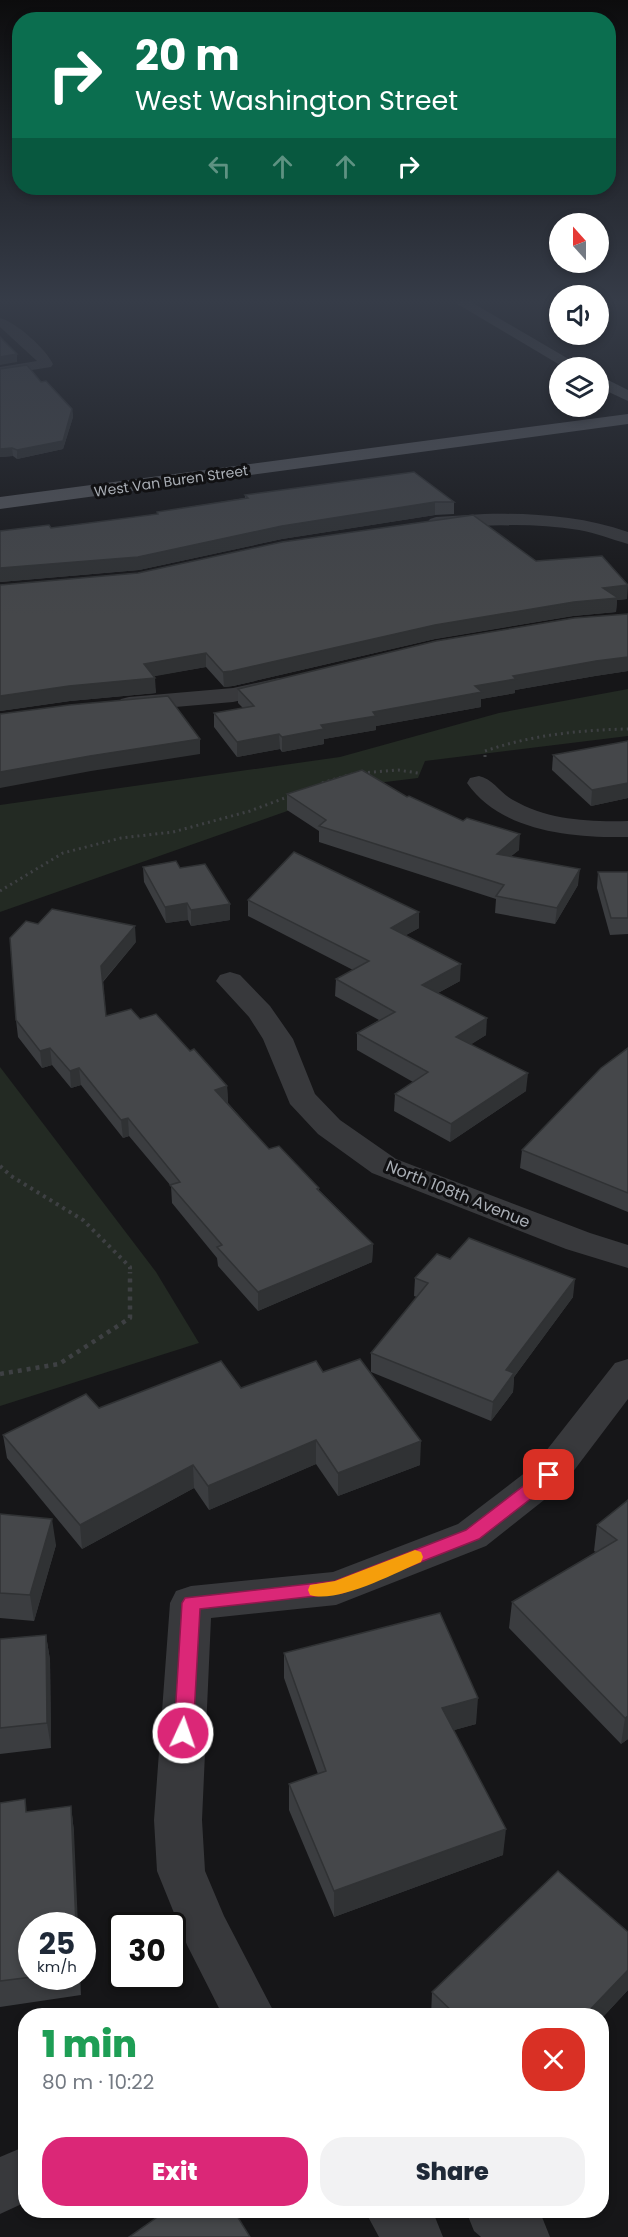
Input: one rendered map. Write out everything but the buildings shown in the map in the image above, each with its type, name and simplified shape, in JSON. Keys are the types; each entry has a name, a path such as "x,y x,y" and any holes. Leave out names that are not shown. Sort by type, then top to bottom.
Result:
{"main road":[{"name":"West Van Buren Street","path":"0,503 628,419"}],"street":[{"path":"413,527 483,519 535,518 614,532 628,538"},
{"path":"105,707 233,695 304,680"},
{"path":"478,783 502,804 530,816 562,825 628,830"},
{"name":"North 108th Avenue","path":"230,981 260,1012 278,1039 301,1097 329,1127 375,1160 384,1166 509,1215 628,1257"},
{"path":"246,2008 204,1929 181,1871 178,1820 191,1603 336,1588 472,1534 549,1475 628,1372"},
{"path":"0,2186 18,2177"},
{"path":"397,2218 416,2237"},
{"path":"502,2218 522,2237"}],"path":[{"path":"485,756 485,751 514,740 567,730 628,729"},
{"path":"315,786 344,774 398,770 418,773"},
{"path":"0,891 63,853 121,838 183,830 250,811 296,794"},
{"path":"0,1166 11,1176 83,1220 130,1268 130,1318 59,1364 0,1374"}],"shaded area":[{"path":"628,689 628,736 425,761 418,778 361,785 0,912 0,805 340,757 499,713"},
{"path":"0,1067 156,1272 199,1343 0,1406"}],"slow traffic":[{"path":"317,1590 336,1588 415,1557"}],"route":[{"path":"183,1733 191,1603 336,1588 472,1534 549,1475"}]}
